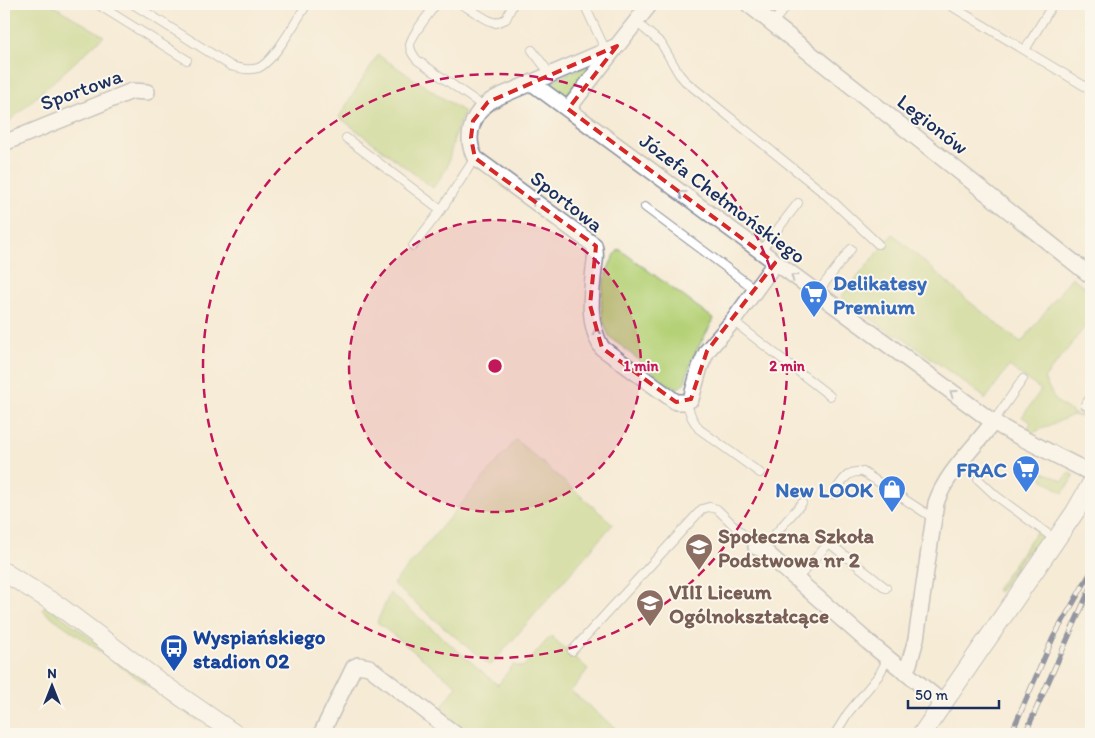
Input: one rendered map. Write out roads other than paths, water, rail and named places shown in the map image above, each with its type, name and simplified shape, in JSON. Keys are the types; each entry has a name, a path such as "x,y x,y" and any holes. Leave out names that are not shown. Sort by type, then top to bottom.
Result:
{"street":[{"path":"568,110 611,48 650,4"},
{"name":"Legionów","path":"748,4 1091,276"},
{"path":"475,158 472,147 472,129 476,114 483,106 498,97 611,48"},
{"name":"Józefa Chełmońskiego","path":"532,83 993,422 1091,473"},
{"name":"Sportowa","path":"4,143 132,91 146,92"},
{"name":"Sportowa","path":"475,158 594,245 596,254 590,306 598,341 602,348 676,402 686,402"},
{"path":"686,402 691,399 700,367 707,351 733,321 775,263"},
{"path":"904,672 916,639 933,518 940,490 993,422"},
{"path":"922,734 1056,540 1086,495 1091,484"},
{"path":"759,548 943,703"},
{"path":"4,572 59,606 164,685 235,734"},
{"path":"321,734 354,667 358,665 369,667 455,734"}],"lane":[{"path":"97,4 187,60"},
{"path":"133,4 231,66 249,69 258,67 271,59 307,4"},
{"path":"436,4 412,39 410,46 412,53 417,60 483,106"},
{"path":"462,4 496,23 506,19 513,4"},
{"path":"584,4 611,48"},
{"path":"772,23 789,4"},
{"path":"948,4 1091,90"},
{"path":"1025,50 1053,4"},
{"path":"636,22 661,43 685,81 825,194 878,244"},
{"path":"532,50 551,74"},
{"path":"346,138 441,210"},
{"path":"413,246 441,210 475,158"},
{"path":"760,252 798,203"},
{"path":"645,207 756,290"},
{"path":"817,293 851,249"},
{"path":"733,321 830,396"},
{"path":"993,422 1023,379"},
{"path":"1085,405 1091,397"},
{"path":"686,402 692,418 699,429 760,473"},
{"path":"833,494 849,473 854,471 863,472 933,518"},
{"path":"978,479 995,495 1056,540"},
{"path":"572,651 702,509 709,507 717,509 759,548 802,503"},
{"path":"797,579 829,543 886,588"},
{"path":"835,734 848,713 879,675 888,658"}],"railway":[{"path":"1011,734 1053,638 1091,572"},
{"path":"1025,734 1091,588"}],"place":[{"name":"Delikatesy Premium","path":"814,318"},
{"name":"FRAC","path":"1026,493"},
{"name":"New LOOK","path":"892,513"},
{"name":"Społeczna Szkoła Podstwowa nr 2","path":"699,571"},
{"name":"VIII Liceum Ogólnokształcące","path":"650,627"},
{"name":"Wyspiańskiego stadion 02","path":"174,672"}]}
